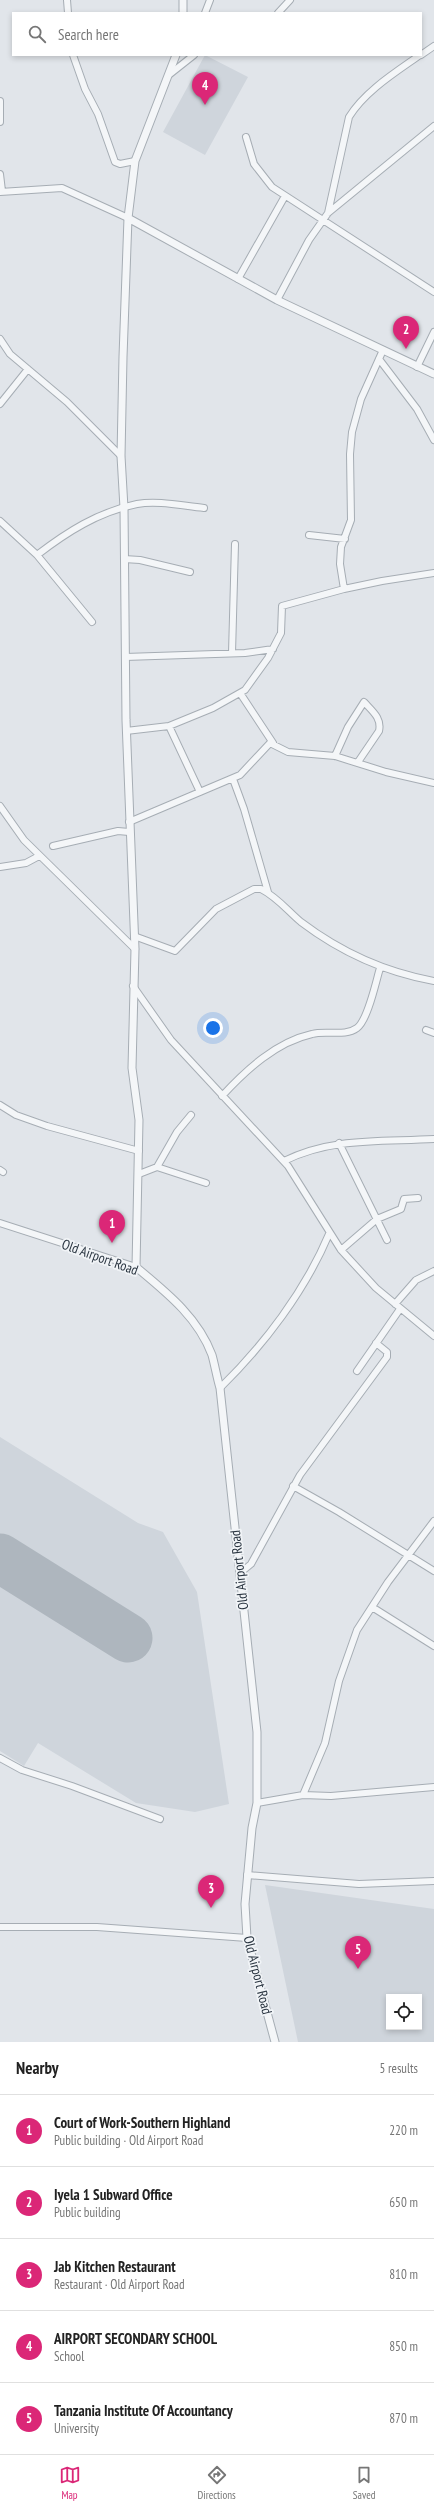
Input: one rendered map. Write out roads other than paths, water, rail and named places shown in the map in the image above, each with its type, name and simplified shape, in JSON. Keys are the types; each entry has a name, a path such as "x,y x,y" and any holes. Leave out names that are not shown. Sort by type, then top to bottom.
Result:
{"street":[{"path":"67,0 68,12"},
{"path":"183,12 184,0"},
{"path":"205,12 210,0"},
{"path":"279,12 290,0"},
{"path":"422,54 434,46"},
{"path":"73,56 85,89 98,114 114,162 120,164 134,161"},
{"path":"136,1267 139,1120 132,1068 135,949 126,731 124,508 121,456 128,218 134,161 138,146 170,74 176,56"},
{"path":"170,74 193,56"},
{"path":"328,213 348,117 354,108 386,80 420,56"},
{"path":"0,101 0,122"},
{"path":"277,300 322,220 328,213 434,126"},
{"path":"246,137 250,155 262,176 285,196 434,292"},
{"path":"0,174 1,191 62,188 128,218 277,300 434,374"},
{"path":"238,279 285,196"},
{"path":"417,367 434,332"},
{"path":"0,339 10,354 67,402 121,456"},
{"path":"344,590 341,547 351,520 350,454 355,416 383,350"},
{"path":"379,359 417,409 434,440"},
{"path":"0,404 28,369"},
{"path":"36,555 60,537 97,516 124,508 149,504 204,508"},
{"path":"0,521 36,555 92,622"},
{"path":"309,535 345,539"},
{"path":"232,653 234,544"},
{"path":"124,559 140,560 190,572"},
{"path":"126,731 169,726 213,708 240,693 253,682 282,633 282,606 382,581 434,573"},
{"path":"125,657 232,653 273,649"},
{"path":"240,693 273,743 288,752 335,756 393,774 434,783"},
{"path":"335,756 348,727 364,702 378,718 381,725 358,762"},
{"path":"169,726 200,792"},
{"path":"129,822 233,779 249,766 268,745 273,743"},
{"path":"233,779 244,809 268,892"},
{"path":"0,806 24,840 39,856 135,949"},
{"path":"53,846 118,831 130,832"},
{"path":"0,867 26,862 39,856"},
{"path":"134,936 175,951 221,906 254,889 261,889 268,892 323,936 359,959 380,968 407,976 434,981"},
{"path":"222,1096 253,1065 299,1038 314,1033 344,1032 357,1028 364,1019 380,968"},
{"path":"133,986 171,1040 284,1161 310,1198 340,1250 400,1309 434,1336"},
{"path":"426,1030 434,1033"},
{"path":"0,1105 16,1115 41,1124 139,1151"},
{"path":"139,1174 157,1167 177,1132 191,1115"},
{"path":"284,1161 311,1149 339,1143 434,1139"},
{"path":"339,1143 388,1240"},
{"path":"157,1167 206,1183"},
{"path":"340,1250 377,1219 401,1209 404,1199 418,1198"},
{"name":"Old Airport Road","path":"0,1223 136,1267 173,1298 188,1315 211,1355 220,1388 257,1732 257,1803 247,1875 245,1904 247,1938 275,2042"},
{"path":"220,1388 259,1346 299,1288 330,1234"},
{"path":"395,1304 416,1280 434,1271"},
{"path":"357,1371 400,1309"},
{"path":"240,1573 251,1564 293,1486 388,1357 388,1352 376,1343"},
{"path":"293,1486 409,1554 434,1571"},
{"path":"303,1796 325,1743 344,1665 357,1630 409,1554 434,1521"},
{"path":"372,1607 434,1646"},
{"path":"0,1758 22,1770 72,1786 160,1819"},
{"path":"257,1803 303,1796 331,1796 434,1787"},
{"path":"247,1875 359,1884 434,1881"},
{"path":"0,1927 97,1927 247,1938"}],"place":[{"name":"AIRPORT SECONDARY SCHOOL","path":"205,105"},
{"name":"Iyela 1 Subward Office","path":"406,349"},
{"name":"Court of Work-Southern Highland","path":"112,1243"},
{"name":"Jab Kitchen Restaurant","path":"211,1908"},
{"name":"Tanzania Institute Of Accountancy","path":"358,1969"}]}
